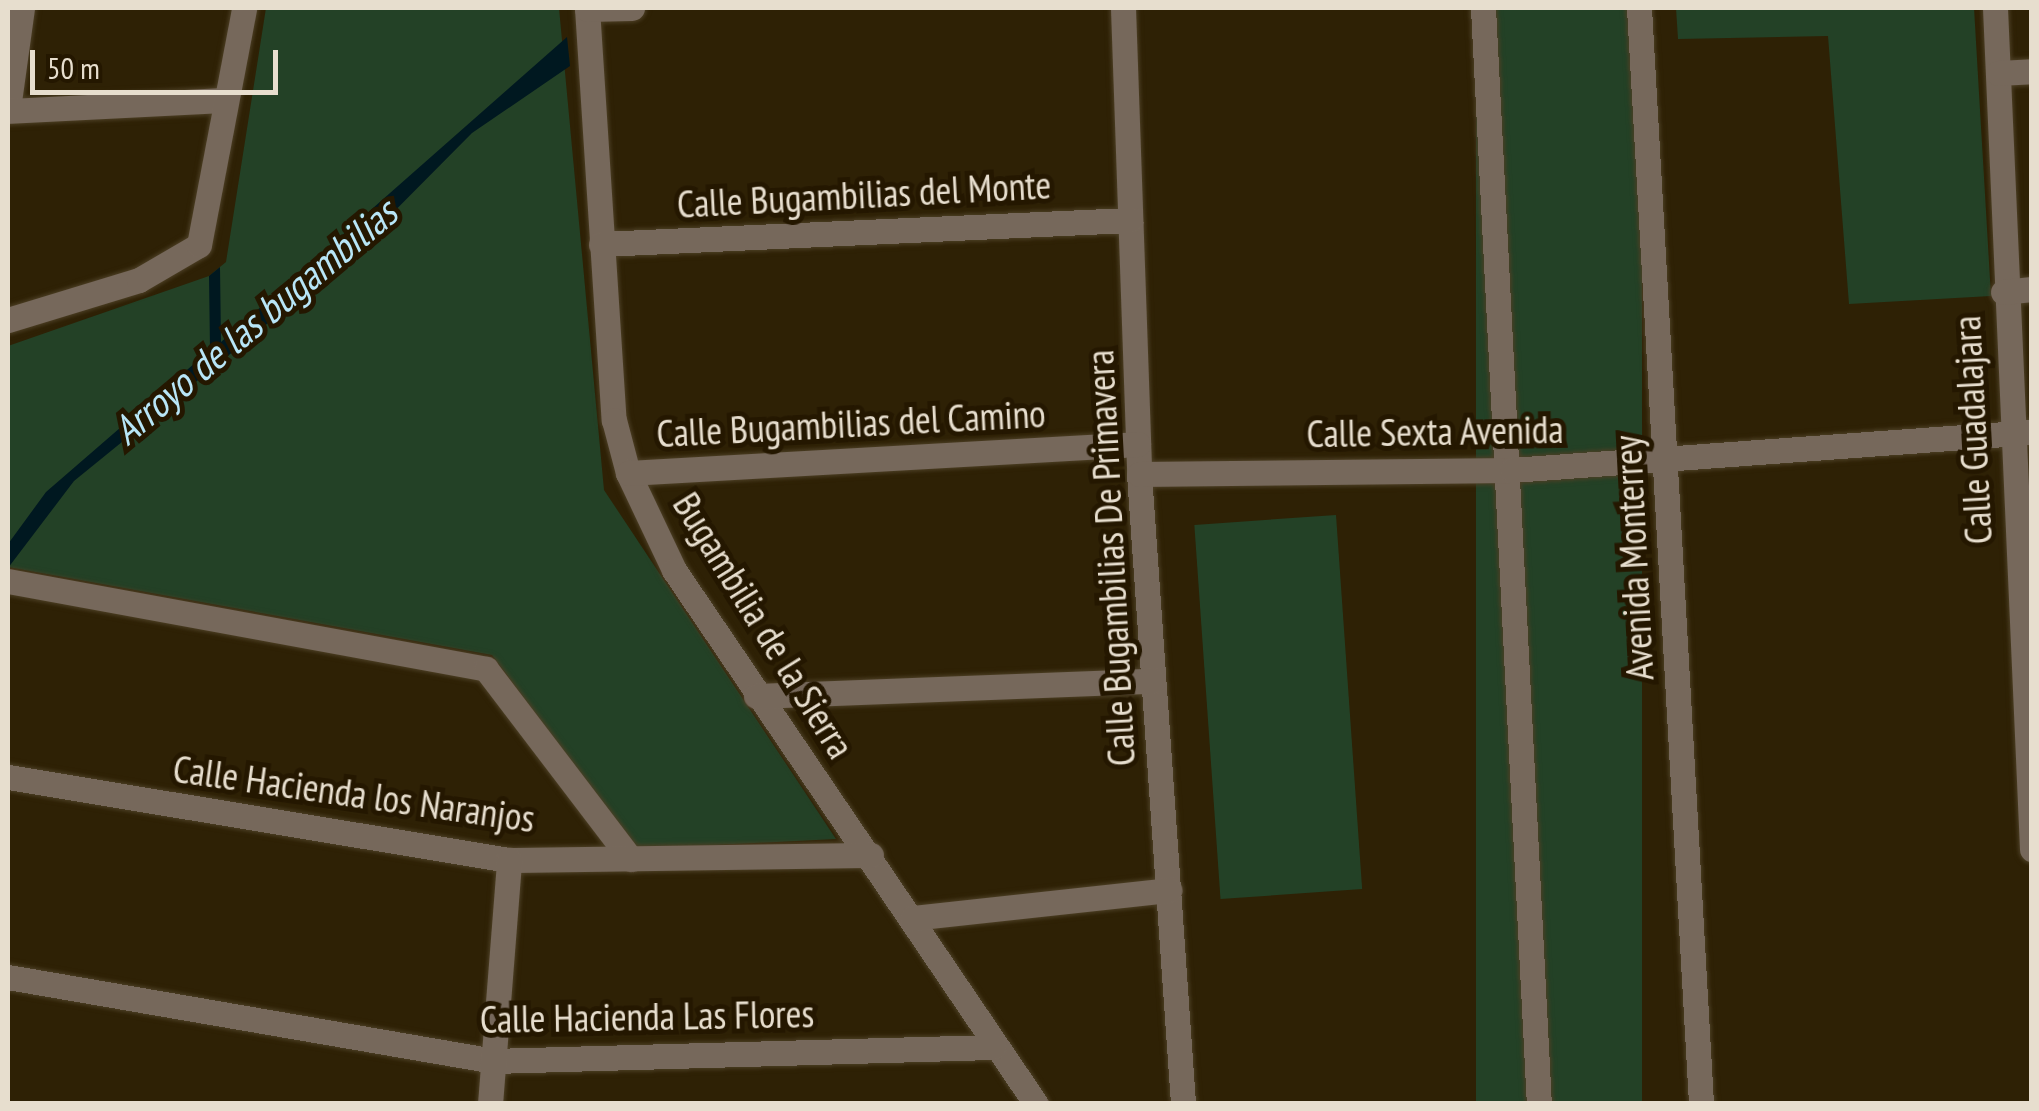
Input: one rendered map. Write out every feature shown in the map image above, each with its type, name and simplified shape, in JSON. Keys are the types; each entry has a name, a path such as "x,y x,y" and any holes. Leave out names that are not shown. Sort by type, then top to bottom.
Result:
{"street":[{"path":"22,8 8,110 226,100"},
{"path":"8,320 139,280 193,252 244,8"},
{"path":"587,8 632,8"},
{"name":"Bugambilia de la Sierra","path":"587,8 614,420 628,474 674,570 1036,1104"},
{"name":"Calle Bugambilias De Primavera","path":"1124,8 1138,474 1183,1104"},
{"path":"1483,8 1512,470 1539,1104"},
{"name":"Avenida Monterrey","path":"1638,8 1701,1104"},
{"name":"Calle Guadalajara","path":"1995,8 2003,292 2020,432 2032,848"},
{"path":"1998,73 2032,71"},
{"name":"Calle Bugambilias del Monte","path":"601,244 1130,220"},
{"path":"2003,292 2032,289"},
{"name":"Calle Sexta Avenida","path":"1138,474 1512,470 2020,432"},
{"name":"Calle Bugambilias del Camino","path":"628,474 1138,444"},
{"path":"8,581 486,669 631,859"},
{"path":"756,696 1154,681"},
{"name":"Calle Hacienda los Naranjos","path":"8,777 509,860 870,855"},
{"path":"490,1104 509,860"},
{"path":"912,918 1169,890"},
{"name":"Calle Hacienda Las Flores","path":"8,977 492,1061 994,1047"}],"green space":[{"path":"266,8 559,8 604,490 836,839 637,849 492,655 8,567 8,346 209,276 226,262"},
{"path":"1476,8 1642,8 1642,1104 1476,1104"},
{"path":"1676,8 1974,8 1991,296 1849,304 1828,36 1678,39"},
{"path":"1336,515 1362,889 1221,899 1194,525"}],"water":[{"name":"Arroyo de las bugambilias","path":"567,37 570,66 472,133 348,258 74,481 8,568 8,544 46,492 210,350 209,276 220,267 221,342"}]}
